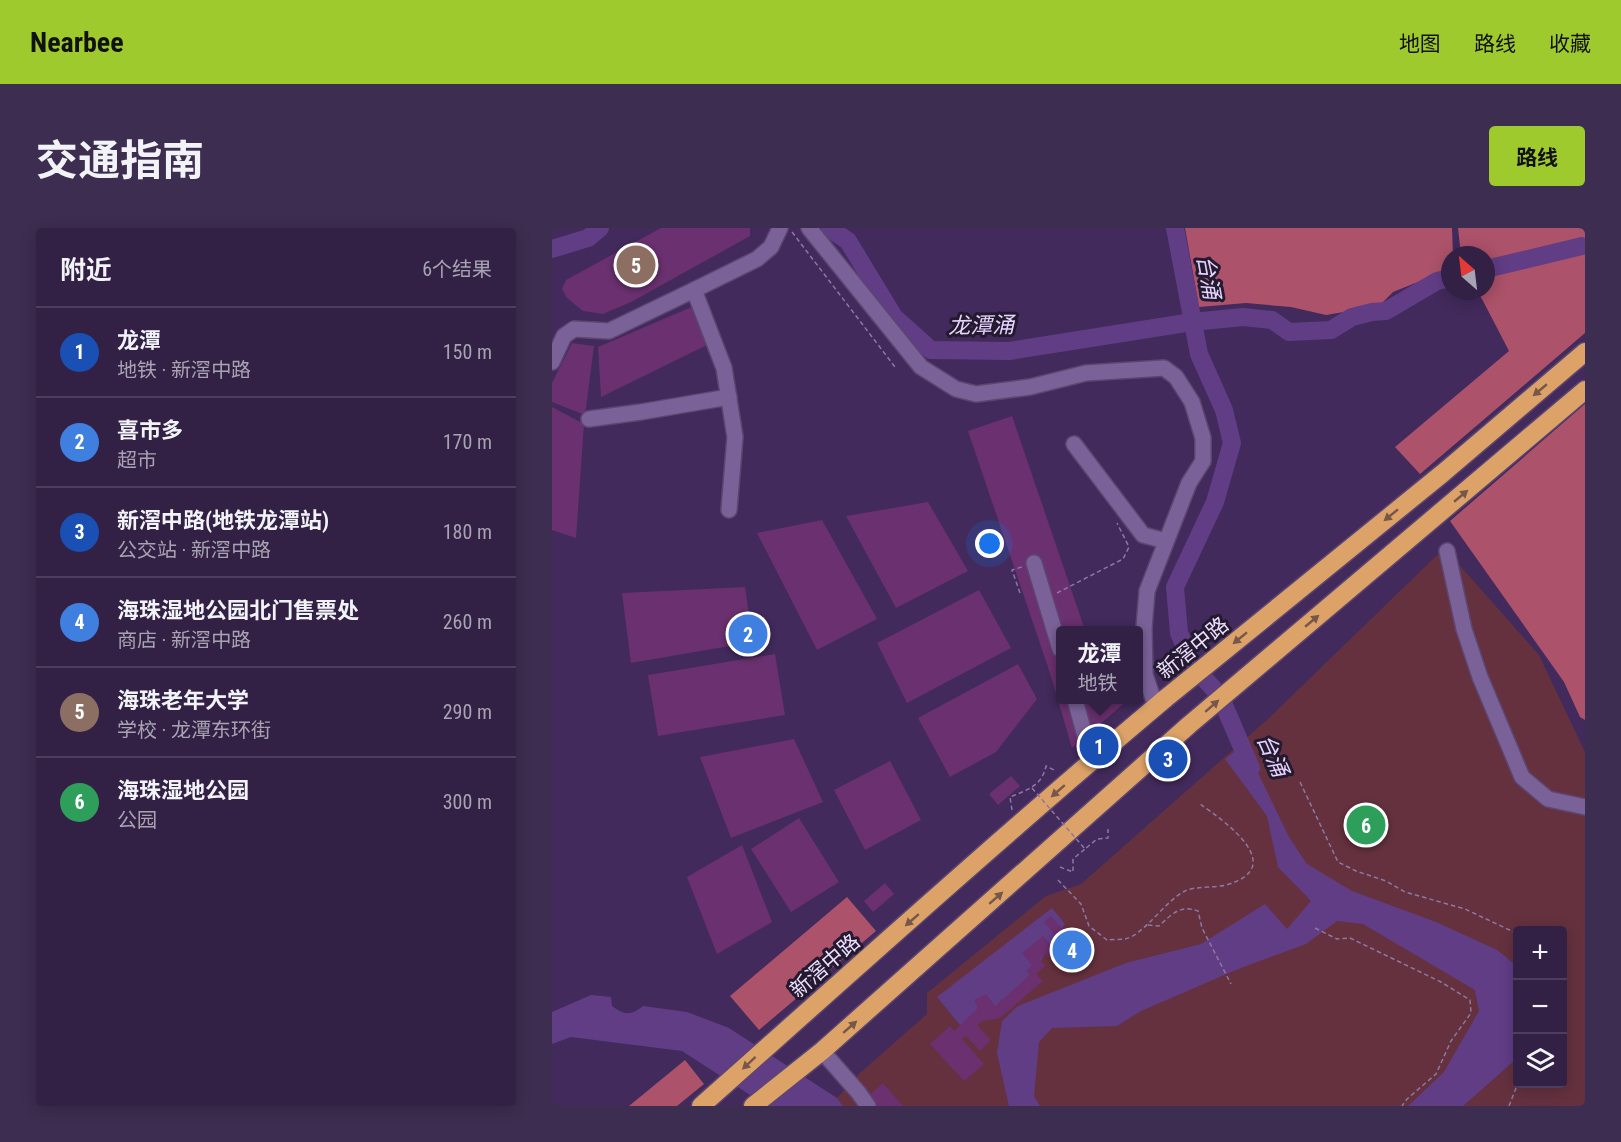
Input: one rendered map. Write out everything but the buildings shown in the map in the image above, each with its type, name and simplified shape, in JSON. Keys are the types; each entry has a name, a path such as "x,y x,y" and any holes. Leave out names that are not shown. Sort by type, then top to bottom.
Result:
{"highway":[{"name":"新滘中路","path":"702,1106 778,1036 1092,760 1443,473 1585,352"},
{"path":"753,1106 822,1051 1189,725 1585,390"}],"street":[{"path":"552,362 564,336 574,329 609,331 694,290 757,259 771,247 780,228"},
{"path":"809,228 921,367 956,389 976,394 1030,387 1086,373 1164,368 1176,377 1195,411 1203,438 1203,461 1189,483 1147,591 1144,628 1145,675 1161,703"},
{"path":"694,290 724,368 729,397 735,437 729,510"},
{"path":"588,419 729,397"},
{"path":"1074,444 1143,535 1166,541"},
{"path":"1447,551 1464,629 1480,677 1522,777 1548,799 1585,807"},
{"path":"1034,563 1056,636"},
{"path":"1075,704 1092,760"},
{"path":"822,1051 868,1106"}],"path":[{"path":"789,228 895,367"},
{"path":"1045,599 1123,560 1129,547 1116,520"},
{"path":"1020,593 1012,570 1034,563"},
{"path":"1011,810 1010,797 1032,788 1044,776 1046,766 1056,771"},
{"path":"1300,782 1338,862 1386,881 1405,892 1465,909 1513,932"},
{"path":"1032,788 1085,849"},
{"path":"1058,880 1081,903 1089,926 1107,940 1126,939 1136,934 1186,890 1214,888 1243,878 1252,869 1253,859 1250,848 1244,839 1200,804"},
{"path":"1060,867 1073,872 1073,859 1097,839 1108,838 1108,829"},
{"path":"1146,924 1159,926 1181,909 1198,911 1202,928 1231,984"},
{"path":"1315,928 1337,939 1350,938 1441,982 1470,1000 1471,1013 1451,1041 1436,1074 1402,1106"},
{"path":"1509,1106 1516,1088"}],"shaded area":[{"path":"1185,228 1452,228 1453,246 1441,246 1441,273 1393,292 1379,306 1326,315 1291,307 1246,303 1199,307"},
{"path":"1458,228 1585,228 1585,333 1420,474 1395,447 1509,351 1483,300 1495,300 1495,246 1460,246"},
{"path":"1585,404 1585,720 1580,717 1564,682 1450,521"},
{"path":"1447,551 1539,655 1585,752 1585,1106 843,1106 837,1098 860,1073 927,1014 927,993 1046,896 1081,884 1269,718 1436,556"},
{"path":"1244,744 1289,837 1307,864 1352,891 1436,922 1497,950 1513,963 1513,1062 1463,1106 1408,1106 1444,1072 1479,1011 1475,990 1363,924 1337,921 1306,944 1238,969 1141,1011 1117,1026 1052,1028 1039,1042 1034,1096 1040,1106 1009,1106 997,1053 1002,1021 1018,1006 1126,963 1201,944 1265,904 1287,929 1311,901 1278,867 1267,816 1225,759"},
{"path":"847,897 876,931 759,1030 730,996"},
{"path":"1052,908 1065,924 1031,977 997,1010 960,1025 937,997"},
{"path":"591,995 611,997 612,1006 624,1013 631,1013 643,1006 687,1012 729,1028 837,1098 843,1106 767,1106 682,1051 571,1037 552,1044 552,1012"},
{"path":"685,1060 704,1084 677,1106 629,1106"}],"waterway":[{"name":"龙潭涌","path":"552,249 588,238 600,228"},
{"name":"龙潭涌","path":"829,228 848,241 894,317 931,350 1009,351 1192,322 1243,317 1272,320 1289,332 1331,330 1352,317 1386,311 1441,280"},
{"name":"台涌","path":"1175,228 1199,354 1224,410 1232,443 1215,502 1175,587 1179,633 1194,667 1220,696 1251,768"},
{"path":"1495,267 1582,246"}],"place":[{"name":"海珠老年大学","path":"636,265"},
{"name":"喜市多","path":"748,634"},
{"name":"龙潭","path":"1099,746"},
{"name":"新滘中路(地铁龙潭站)","path":"1168,759"},
{"name":"海珠湿地公园","path":"1366,825"},
{"name":"海珠湿地公园北门售票处","path":"1072,950"}]}
